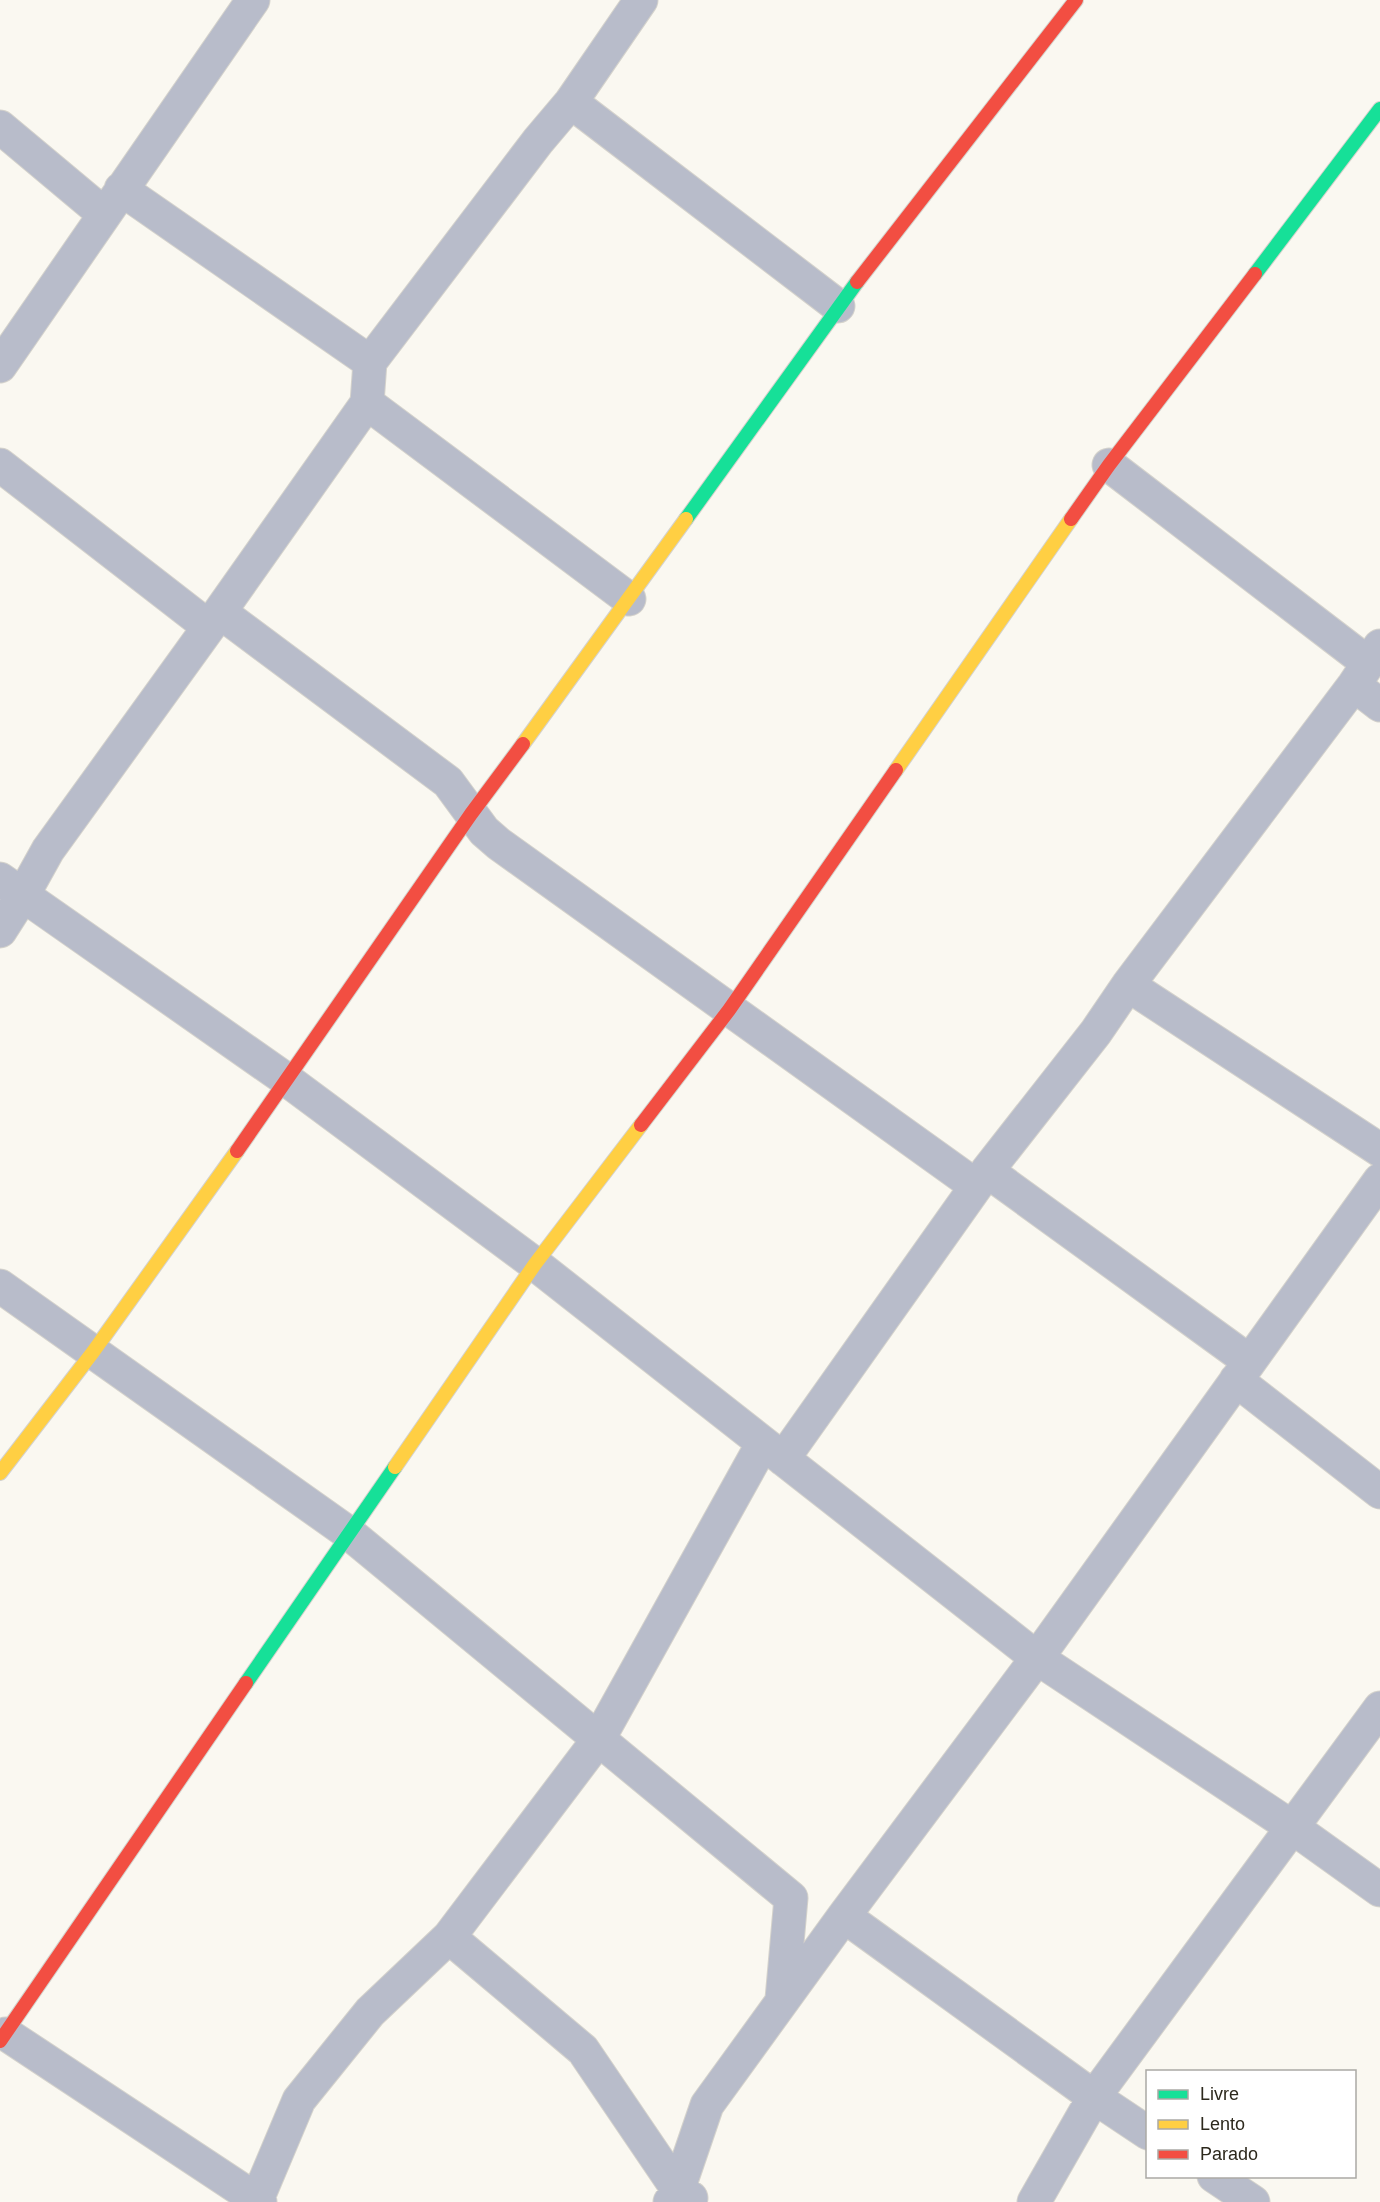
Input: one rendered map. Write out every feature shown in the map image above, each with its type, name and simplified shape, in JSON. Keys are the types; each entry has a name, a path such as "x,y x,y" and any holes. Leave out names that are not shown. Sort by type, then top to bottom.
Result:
{"street":[{"path":"0,366 253,0"},
{"path":"0,931 12,887 48,850 367,403 370,362 538,141 571,102 640,0"},
{"path":"0,1473 93,1352 287,1080 471,814 629,599 837,306 1076,0"},
{"path":"571,102 837,306"},
{"path":"1367,665 1128,985 1096,1032 773,1451 598,1740 449,1937 370,2012 299,2100 258,2201 3,2038 535,1264 729,1010 1109,465 1380,109"},
{"path":"0,127 112,202 370,362"},
{"path":"367,403 629,599"},
{"path":"0,465 214,620 438,774 457,792 484,831 499,844 729,1010 981,1179 1243,1370 1380,1492"},
{"path":"1109,465 1367,665 1380,705"},
{"path":"12,887 287,1080 535,1264 1037,1658 1292,1827 1380,1890"},
{"path":"1128,985 1380,1150"},
{"path":"682,2198 706,2105 1037,1658 1380,1180"},
{"path":"0,1286 350,1534 791,1898 782,2000"},
{"path":"1034,2202 1094,2097 1380,1708"},
{"path":"844,1916 1094,2097 1146,2132"},
{"path":"449,1937 584,2050 682,2198"},
{"path":"1217,2178 1253,2202"}],"traffic: fast":[{"path":"1255,274 1380,109"},
{"path":"686,519 857,282"},
{"path":"246,1683 395,1467"}],"traffic: slow":[{"path":"523,744 686,519"},
{"path":"896,770 1071,519"},
{"path":"395,1467 535,1264 641,1125"},
{"path":"0,1473 93,1352 237,1151"}],"traffic: jam":[{"path":"857,282 1076,0"},
{"path":"1071,519 1109,465 1255,274"},
{"path":"237,1151 471,814 523,744"},
{"path":"641,1125 729,1010 896,770"},
{"path":"0,2041 246,1683"}]}
